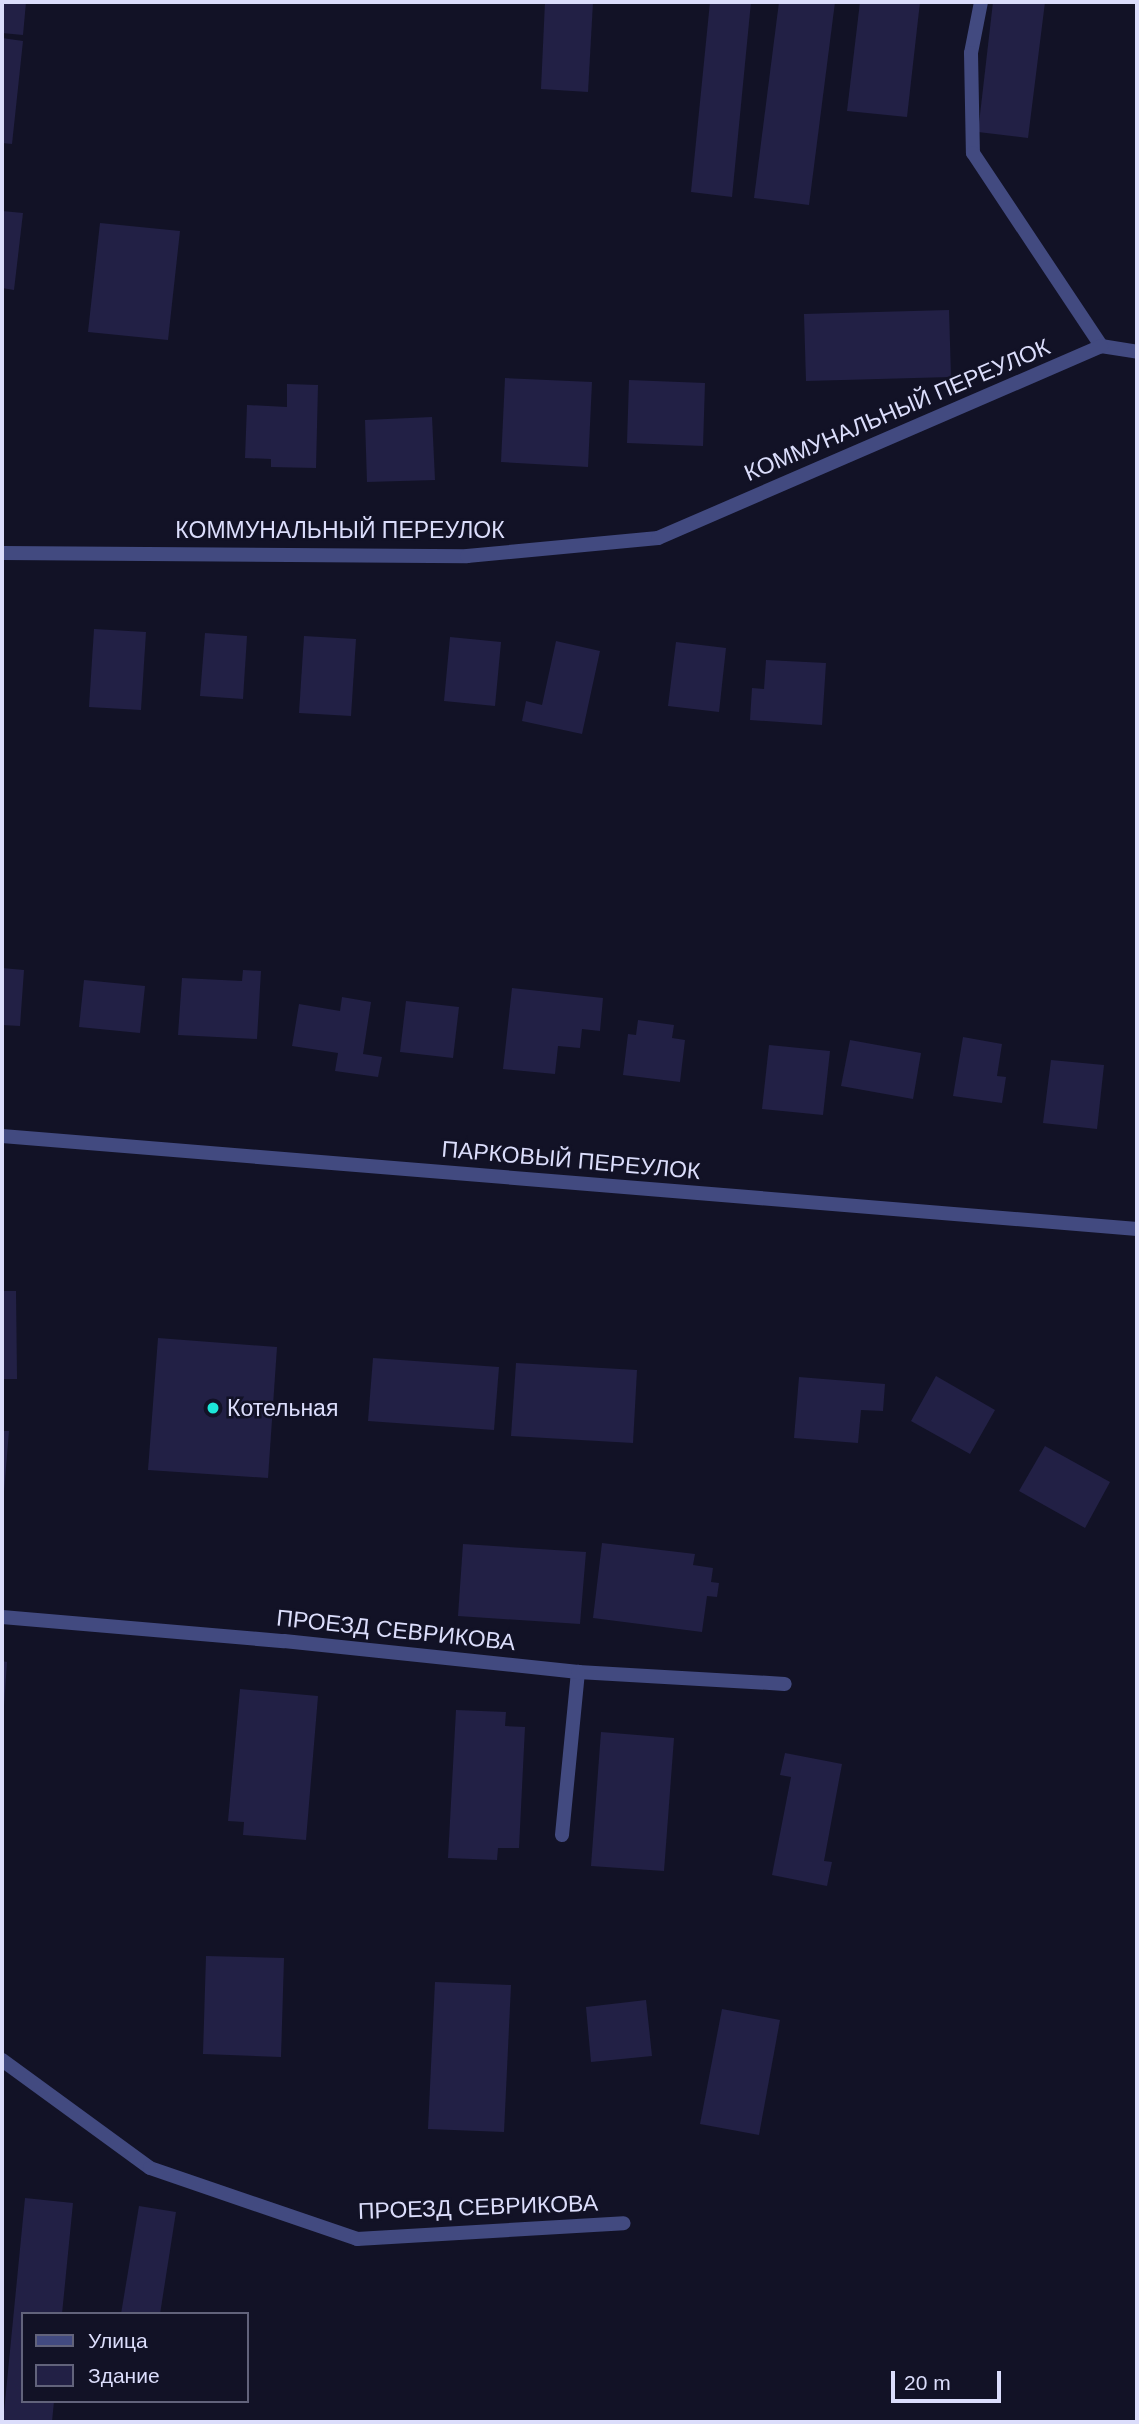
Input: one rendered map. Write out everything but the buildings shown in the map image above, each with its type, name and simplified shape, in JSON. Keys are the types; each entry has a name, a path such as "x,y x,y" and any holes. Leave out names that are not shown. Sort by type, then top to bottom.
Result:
{"street":[{"path":"981,2 971,53 973,153 1101,346 1137,352"},
{"name":"КОММУНАЛЬНЫЙ ПЕРЕУЛОК","path":"2,553 467,555 658,538 1101,346"},
{"name":"ПАРКОВЫЙ ПЕРЕУЛОК","path":"2,1136 1137,1229"},
{"name":"ПРОЕЗД СЕВРИКОВА","path":"2,1617 284,1641 578,1672 785,1684"},
{"path":"562,1835 578,1672"},
{"name":"ПРОЕЗД СЕВРИКОВА","path":"2,2060 150,2168 357,2239 624,2223"}],"place":[{"name":"Котельная","path":"213,1408"}]}
